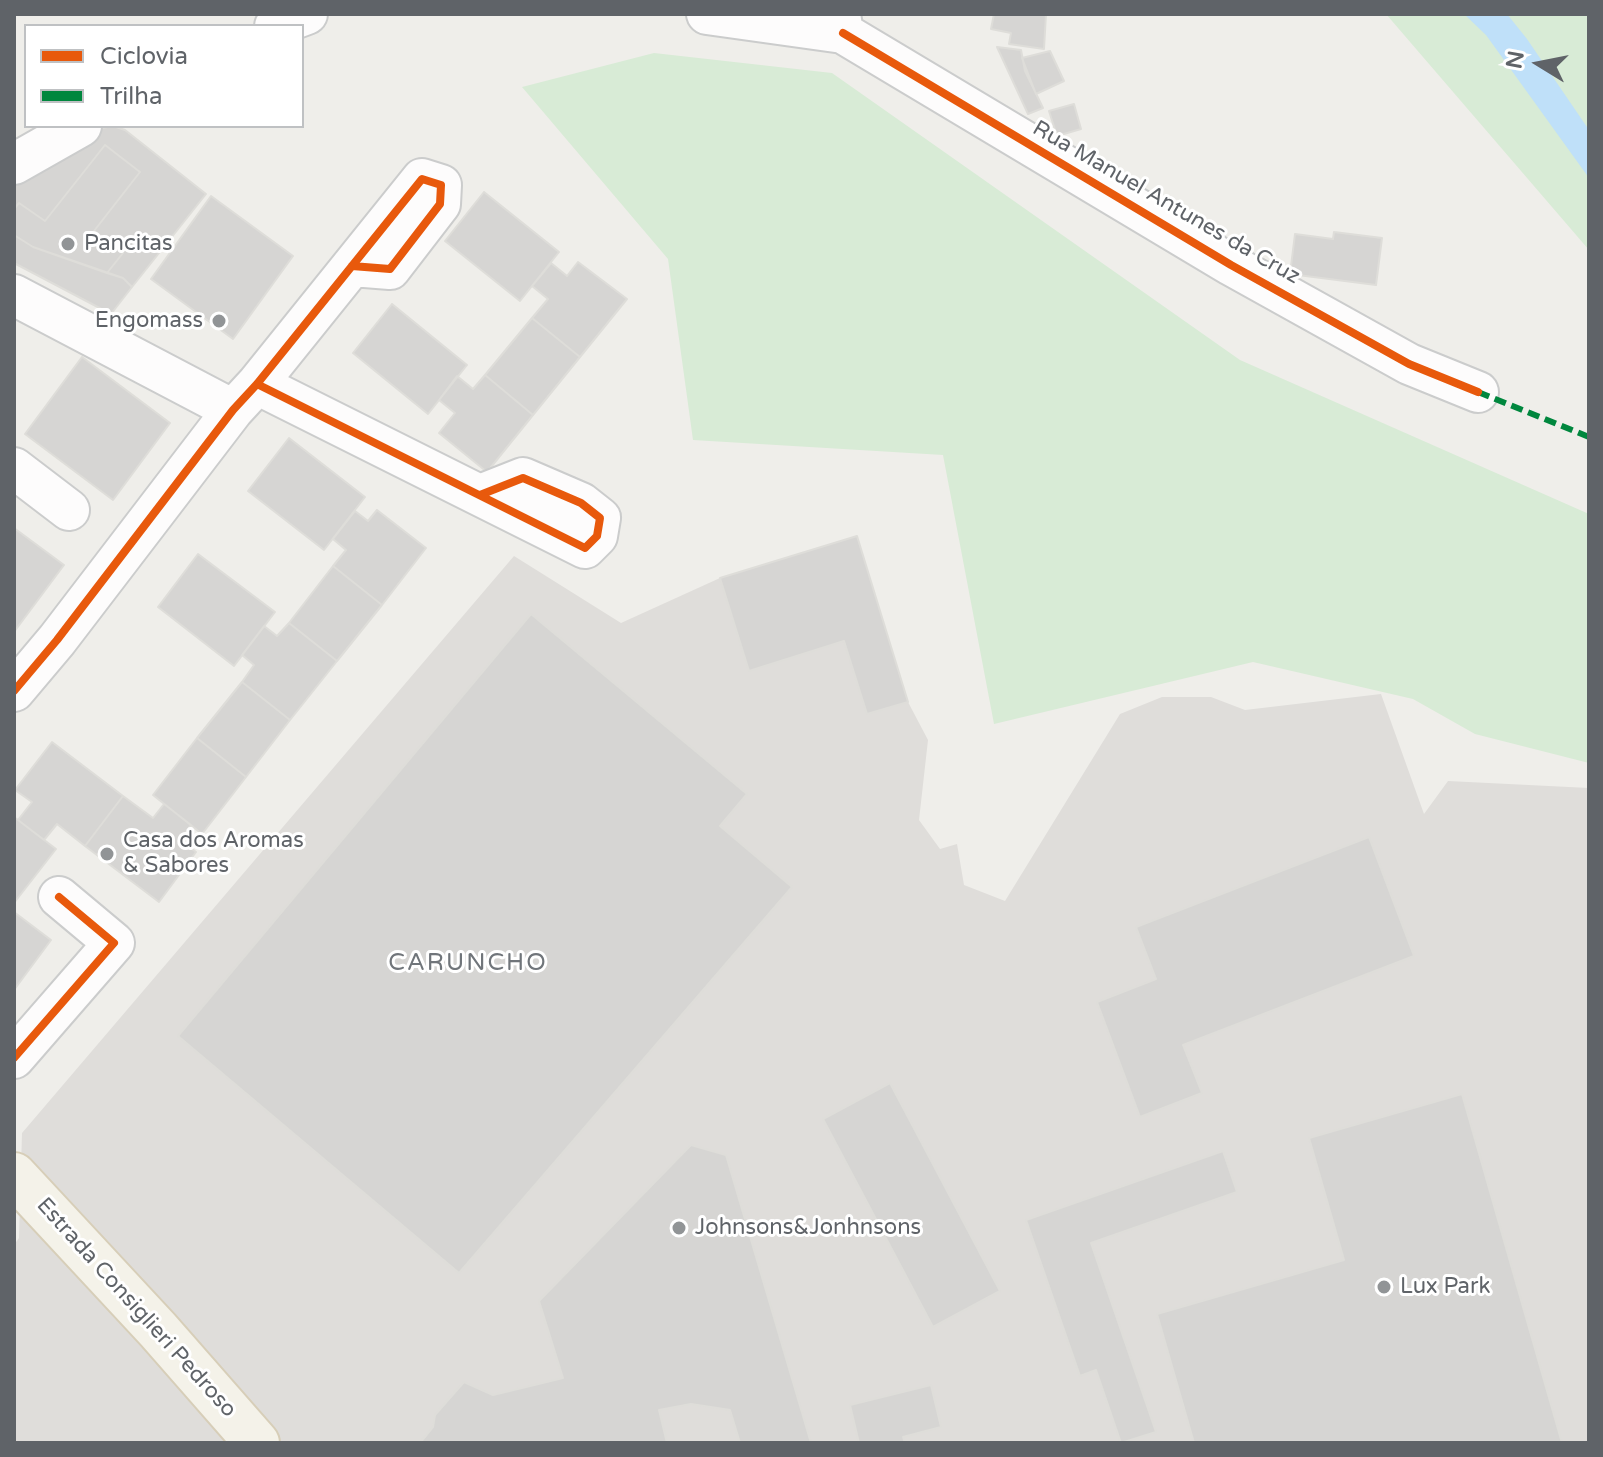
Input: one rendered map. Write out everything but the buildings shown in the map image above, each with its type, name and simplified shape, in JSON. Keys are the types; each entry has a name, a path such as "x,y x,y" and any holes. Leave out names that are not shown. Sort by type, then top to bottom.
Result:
{"main road":[{"name":"Estrada Consiglieri Pedroso","path":"14,1175 158,1330 257,1443"}],"street":[{"path":"280,24 307,14"},
{"path":"707,14 841,24"},
{"name":"Rua Manuel Antunes da Cruz","path":"841,24 1231,265 1409,364 1478,392"},
{"path":"14,164 77,128"},
{"path":"14,691 352,266"},
{"path":"20,310 245,397 480,495"},
{"path":"14,468 69,510"},
{"path":"14,1058 114,943 59,897"}],"shaded area":[{"path":"857,536 908,702 928,740 919,820 940,849 957,844 964,885 1005,901 1120,714 1162,697 1211,697 1245,710 1381,694 1424,814 1448,781 1589,788 1589,1443 14,1443 14,1245 19,1238 22,1133 514,556 621,623 720,578"}],"green space":[{"path":"1386,14 1589,14 1589,250"},
{"path":"654,53 832,73 1240,360 1589,514 1589,763 1475,734 1413,699 1253,662 994,724 943,455 693,440 668,259 522,87"}],"water":[{"path":"1464,14 1507,14 1527,39 1589,130 1589,178 1486,35"}],"marked path":[{"path":"1478,392 1589,437"}],"cycle path":[{"path":"843,33 1231,265 1409,364 1478,392"},
{"path":"14,691 57,640 233,410 422,179 441,185 440,204 390,269 352,266"},
{"path":"257,384 585,548 597,536 600,518 581,503 523,478 480,495"},
{"path":"14,1058 114,943 59,897"}],"place":[{"name":"Pancitas","path":"68,244"},
{"name":"Engomass","path":"219,321"},
{"name":"Casa dos Aromas & Sabores","path":"107,854"},
{"name":"Johnsons&Jonhnsons","path":"679,1228"},
{"name":"Lux Park","path":"1384,1287"}],"district":[{"name":"CARUNCHO","path":"468,964"}]}
